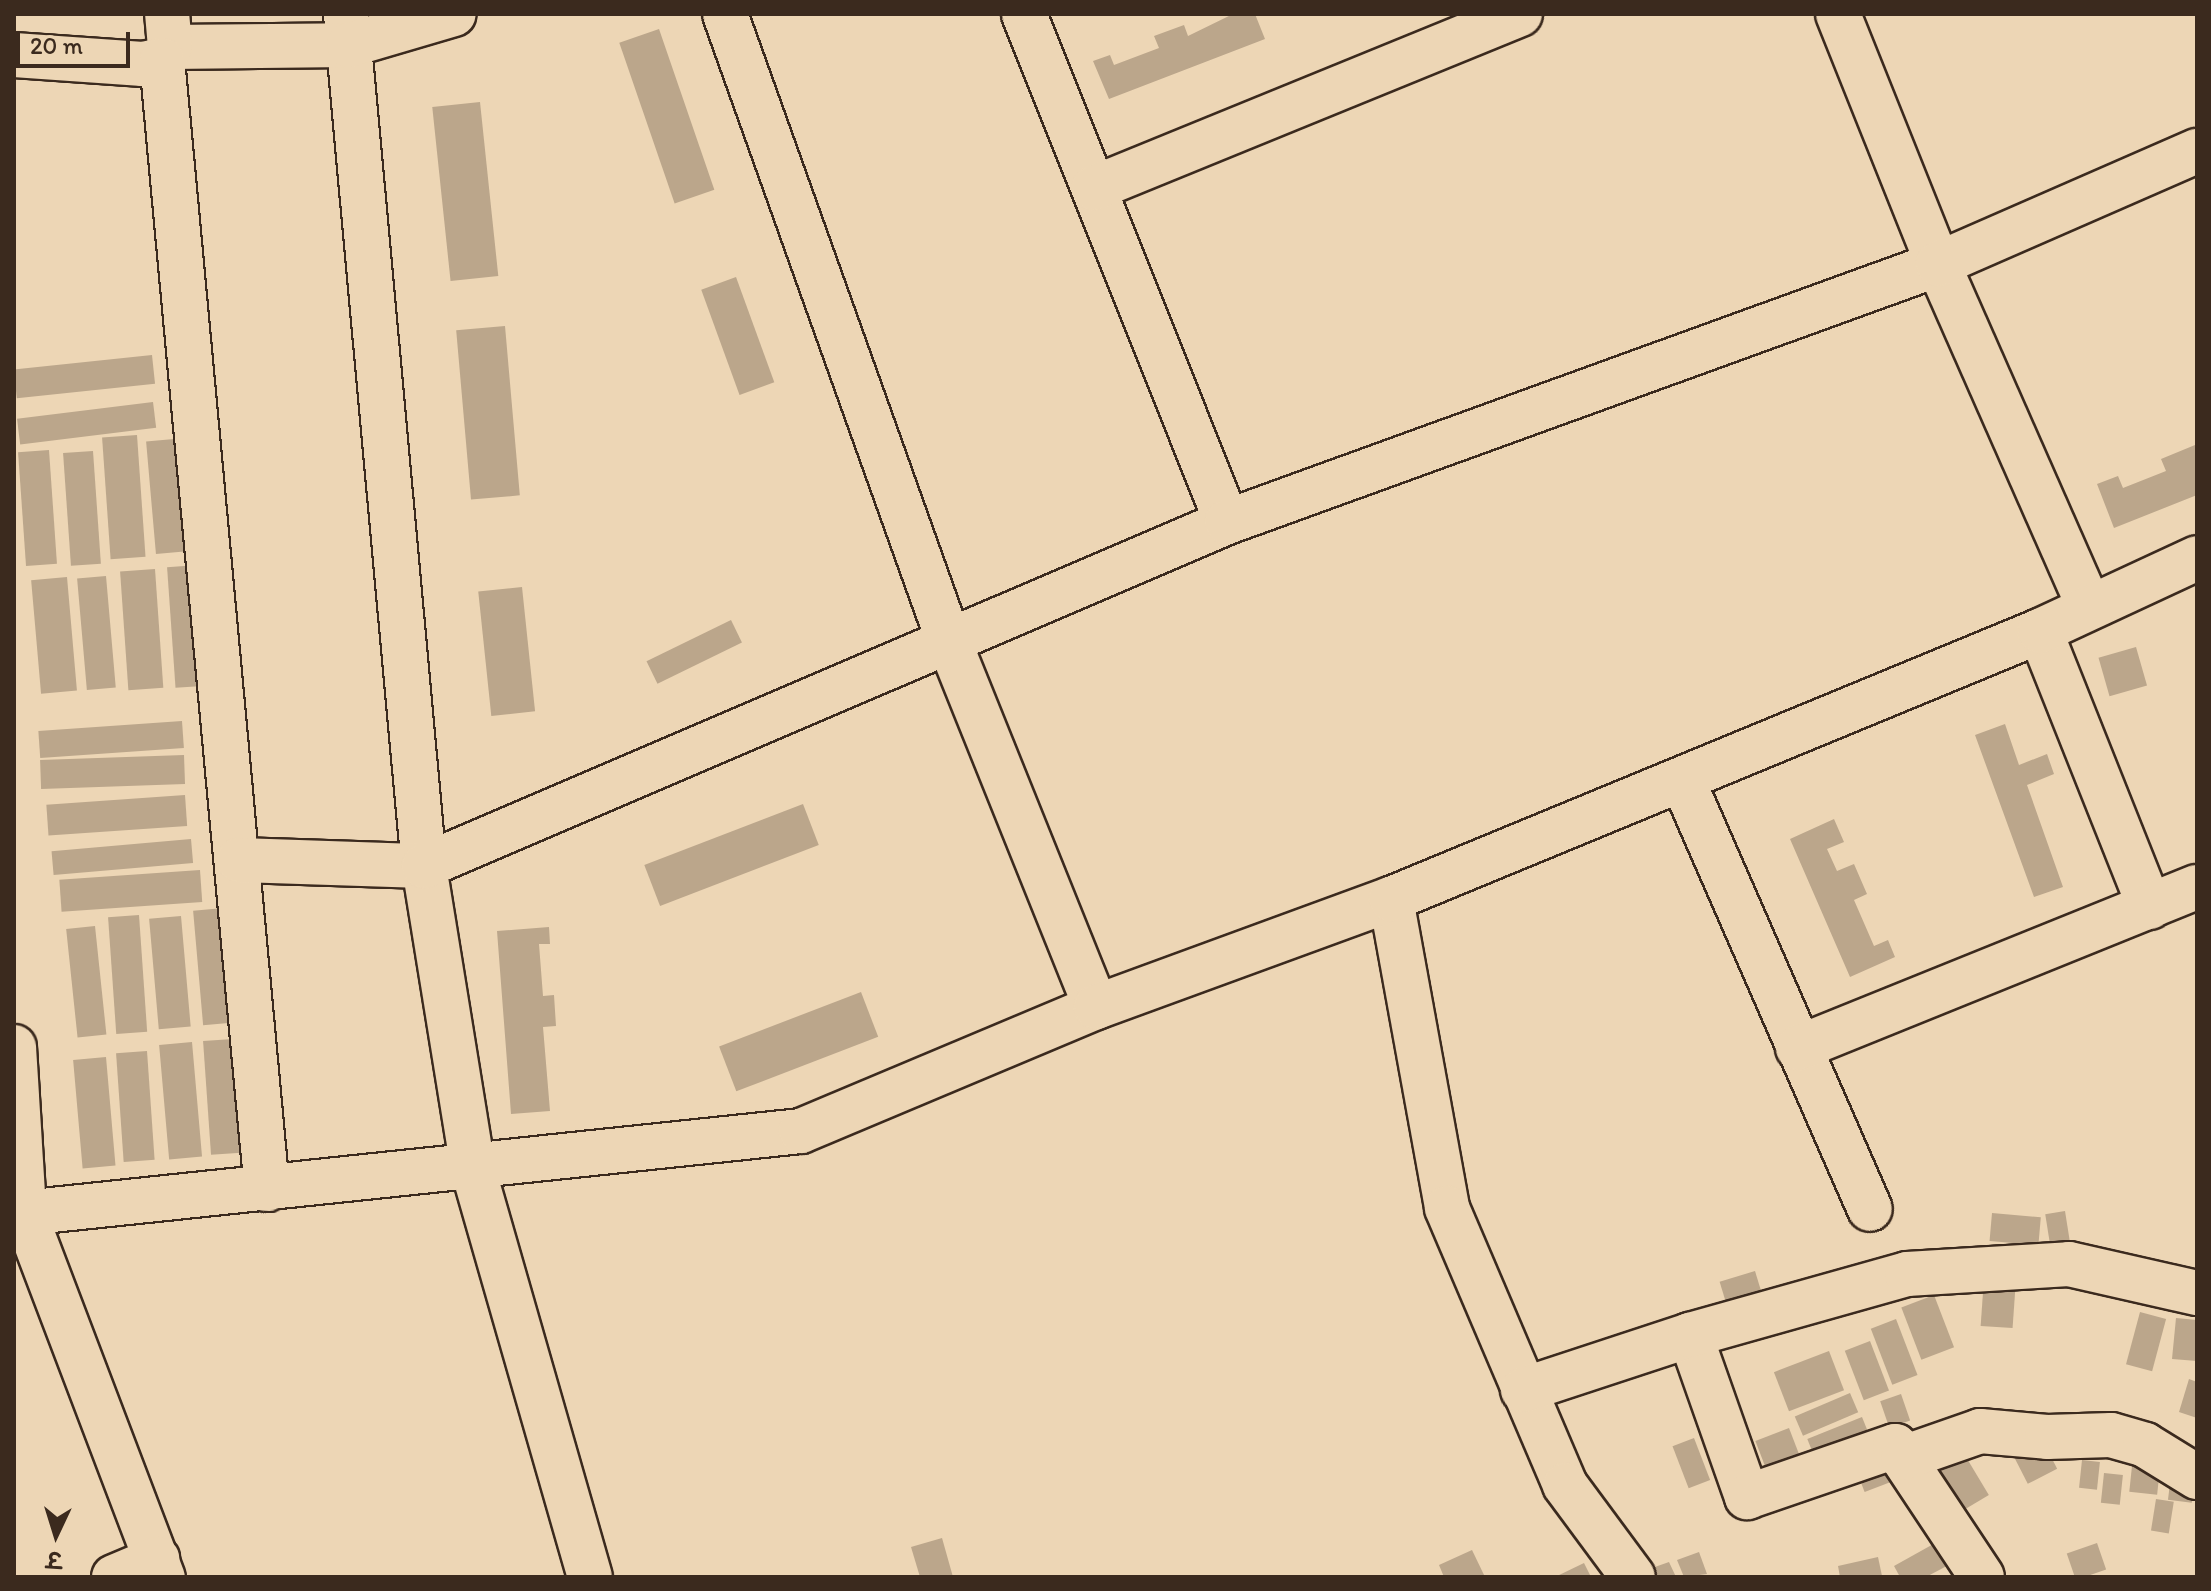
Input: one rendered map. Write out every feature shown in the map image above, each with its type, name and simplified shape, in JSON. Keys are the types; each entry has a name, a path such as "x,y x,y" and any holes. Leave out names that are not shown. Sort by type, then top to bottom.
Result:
{"street":[{"path":"14,55 143,64 167,40 347,29 454,14"},
{"path":"725,14 950,644 1096,1007"},
{"path":"1024,14 1227,522"},
{"path":"1094,188 1520,14"},
{"path":"1838,14 1938,264 2089,606"},
{"path":"347,29 424,866 473,1169 590,1577"},
{"path":"167,40 267,1189"},
{"path":"239,860 424,866 950,644 1227,522 1938,264 2197,151"},
{"path":"19,1213 473,1169 801,1131 1096,1007 1391,899 2040,631 2197,558"},
{"path":"2040,631 2150,907"},
{"path":"1682,779 1870,1209"},
{"path":"1798,1048 2197,887"},
{"path":"1391,899 1447,1208 1565,1485 1633,1577"},
{"path":"14,1047 19,1213 160,1568 114,1577"},
{"path":"1523,1390 1690,1335 1907,1274 2069,1264 2197,1293"},
{"path":"1690,1335 1747,1497 1895,1446 1977,1575"},
{"path":"1903,1458 1980,1431 2047,1437 2111,1435 2145,1445 2197,1477"}],"building":[{"path":"1233,14 1255,14 1265,39 1109,99 1093,61 1110,55 1114,65 1159,48 1154,36 1184,25 1188,36"},
{"path":"659,29 714,190 675,203 619,43"},
{"path":"480,102 498,276 451,281 432,107"},
{"path":"736,277 774,382 740,395 701,290"},
{"path":"505,326 520,495 471,500 456,330"},
{"path":"152,355 155,384 17,398 14,370"},
{"path":"153,402 156,428 20,445 17,419"},
{"path":"137,435 146,557 111,559 102,437"},
{"path":"174,439 184,552 156,554 146,441"},
{"path":"2195,445 2197,495 2114,528 2097,484 2118,476 2123,488 2166,471 2161,459"},
{"path":"49,450 57,564 26,566 18,452"},
{"path":"93,451 101,564 71,566 63,453"},
{"path":"198,565 206,686 176,688 167,567"},
{"path":"155,569 163,688 128,690 120,571"},
{"path":"106,576 116,688 87,690 77,579"},
{"path":"67,577 77,691 41,694 31,580"},
{"path":"522,587 535,711 491,716 478,592"},
{"path":"731,620 742,642 657,684 647,661"},
{"path":"2136,647 2147,685 2110,696 2099,658"},
{"path":"182,721 184,748 40,758 38,731"},
{"path":"2005,724 2019,765 2047,754 2054,774 2027,785 2063,887 2034,897 1975,735"},
{"path":"184,755 185,784 41,789 40,760"},
{"path":"185,795 187,826 49,836 46,805"},
{"path":"803,804 819,845 660,906 644,865"},
{"path":"1834,819 1844,842 1827,849 1837,871 1854,864 1867,894 1854,900 1874,946 1888,940 1895,957 1850,977 1790,839"},
{"path":"191,839 193,863 54,875 52,851"},
{"path":"200,870 202,902 62,912 59,880"},
{"path":"224,908 234,1023 203,1025 193,911"},
{"path":"139,915 147,1032 116,1034 108,917"},
{"path":"181,916 191,1027 159,1029 149,919"},
{"path":"95,926 106,1034 78,1037 66,929"},
{"path":"549,927 550,944 539,944 543,996 554,995 556,1026 543,1027 550,1111 511,1114 497,931"},
{"path":"861,992 878,1037 736,1091 719,1046"},
{"path":"233,1039 241,1153 211,1155 203,1041"},
{"path":"192,1042 202,1157 169,1159 159,1045"},
{"path":"147,1051 155,1160 124,1162 116,1053"},
{"path":"106,1057 115,1166 83,1168 73,1060"},
{"path":"2065,1211 2071,1250 2051,1253 2045,1214"},
{"path":"1992,1213 2041,1217 2038,1245 1990,1241"},
{"path":"1755,1271 1764,1301 1729,1311 1720,1282"},
{"path":"1984,1278 2016,1280 2013,1328 1981,1326"},
{"path":"1934,1295 1954,1347 1921,1360 1901,1308"},
{"path":"2140,1312 2166,1319 2152,1371 2126,1364"},
{"path":"2176,1318 2197,1320 2197,1361 2172,1359"},
{"path":"1896,1319 1918,1375 1892,1385 1871,1329"},
{"path":"1870,1341 1889,1390 1864,1400 1845,1351"},
{"path":"1829,1351 1844,1390 1789,1411 1774,1372"},
{"path":"2189,1379 2197,1382 2197,1418 2179,1412"},
{"path":"1850,1393 1858,1412 1803,1436 1795,1416"},
{"path":"1901,1394 1910,1420 1889,1428 1880,1401"},
{"path":"1862,1417 1870,1437 1816,1459 1807,1439"},
{"path":"1789,1428 1801,1460 1768,1473 1755,1441"},
{"path":"1694,1438 1710,1480 1689,1488 1673,1446"},
{"path":"2044,1443 2057,1469 2028,1484 2015,1458"},
{"path":"1960,1447 1989,1495 1954,1516 1925,1468"},
{"path":"1880,1454 1891,1482 1865,1492 1854,1464"},
{"path":"2082,1460 2100,1462 2097,1490 2079,1488"},
{"path":"2132,1466 2160,1469 2157,1495 2129,1492"},
{"path":"2104,1473 2123,1475 2120,1505 2101,1503"},
{"path":"2171,1475 2195,1478 2192,1503 2168,1500"},
{"path":"2156,1499 2174,1502 2169,1533 2151,1531"},
{"path":"1946,1537 1958,1560 1926,1577 1900,1577 1894,1566"},
{"path":"942,1538 953,1577 920,1577 911,1547"},
{"path":"2097,1543 2106,1569 2075,1577 2067,1553"},
{"path":"1472,1550 1485,1577 1444,1577 1439,1565"},
{"path":"1699,1552 1707,1574 1684,1577 1677,1560"},
{"path":"1878,1557 1882,1576 1840,1577 1838,1566"},
{"path":"1669,1562 1676,1577 1655,1577 1652,1568"},
{"path":"1584,1563 1591,1577 1555,1577"}]}
